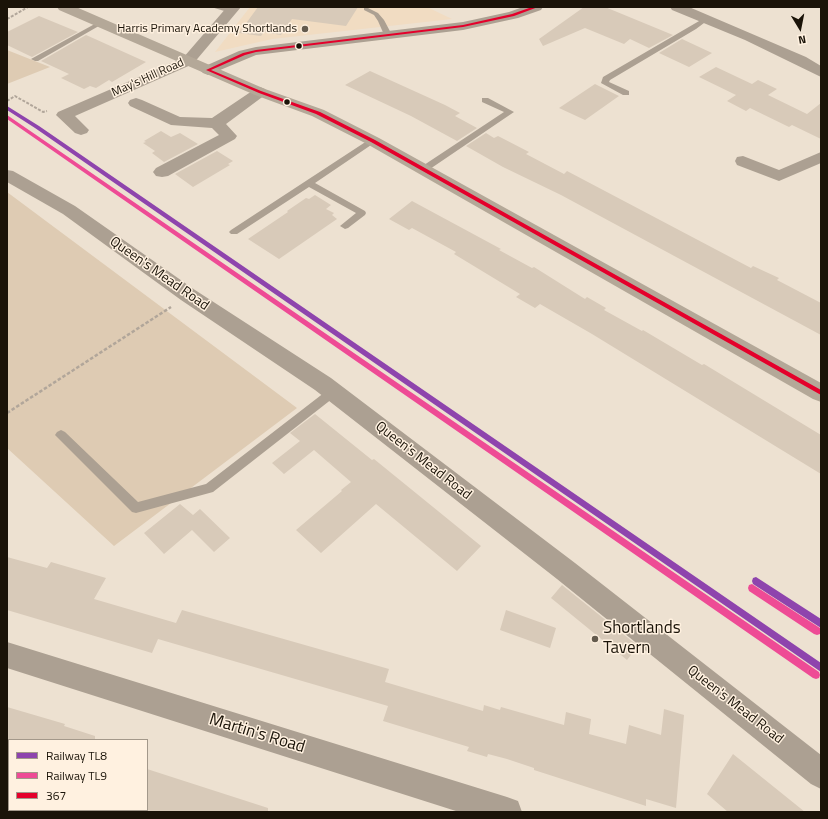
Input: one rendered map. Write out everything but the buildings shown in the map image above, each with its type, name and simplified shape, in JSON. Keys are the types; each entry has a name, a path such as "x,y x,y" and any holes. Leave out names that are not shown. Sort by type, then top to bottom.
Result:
{"street":[{"path":"64,7 102,22 260,92 318,113 373,141 821,393"},
{"path":"208,70 227,61 256,51 424,31 490,21 536,7"},
{"path":"677,7 801,60 821,72"},
{"name":"May's Hill Road","path":"81,130 64,115 188,60 201,47 232,9"},
{"path":"136,103 177,122 216,123 260,92"},
{"path":"162,172 229,136 216,123"},
{"path":"743,161 779,176 821,157"},
{"name":"Queen's Mead Road","path":"7,175 69,210 188,295 333,392 566,571 821,774"},
{"name":"Martin's Road","path":"7,655 507,812"}],"lane":[{"path":"214,7 232,9"},
{"path":"366,9 376,14 381,20 388,35"},
{"path":"626,93 605,83 606,79 694,28 706,19"},
{"path":"35,58 102,22"},
{"path":"424,169 510,112 485,100"},
{"path":"234,232 373,141"},
{"path":"309,183 362,213 345,226"},
{"path":"61,435 136,508 209,488 333,392"}],"path":[{"path":"7,19 28,7"},
{"path":"7,101 15,96 43,112 49,111"},
{"path":"7,413 161,315 188,295"}],"shaded area":[{"name":"Harris Primary Academy Shortlands","path":"250,7 427,7 452,19 272,39 215,52"},
{"path":"7,50 50,67 7,84"},
{"path":"7,192 297,408 114,546 7,448"}],"rail line":[{"name":"TL8","path":"7,108 37,127 821,668"},
{"name":"TL9","path":"7,117 816,675"},
{"name":"TL8","path":"756,581 821,624"},
{"name":"TL9","path":"752,588 817,631"}],"transit line":[{"name":"367","path":"208,70 244,54 256,51 463,26 513,15 536,7"},
{"name":"367","path":"208,70 260,92 318,113 373,141 821,393"}],"place":[{"name":"Harris Primary Academy Shortlands","path":"305,29"},
{"name":"Shortlands Tavern","path":"595,639"}]}
